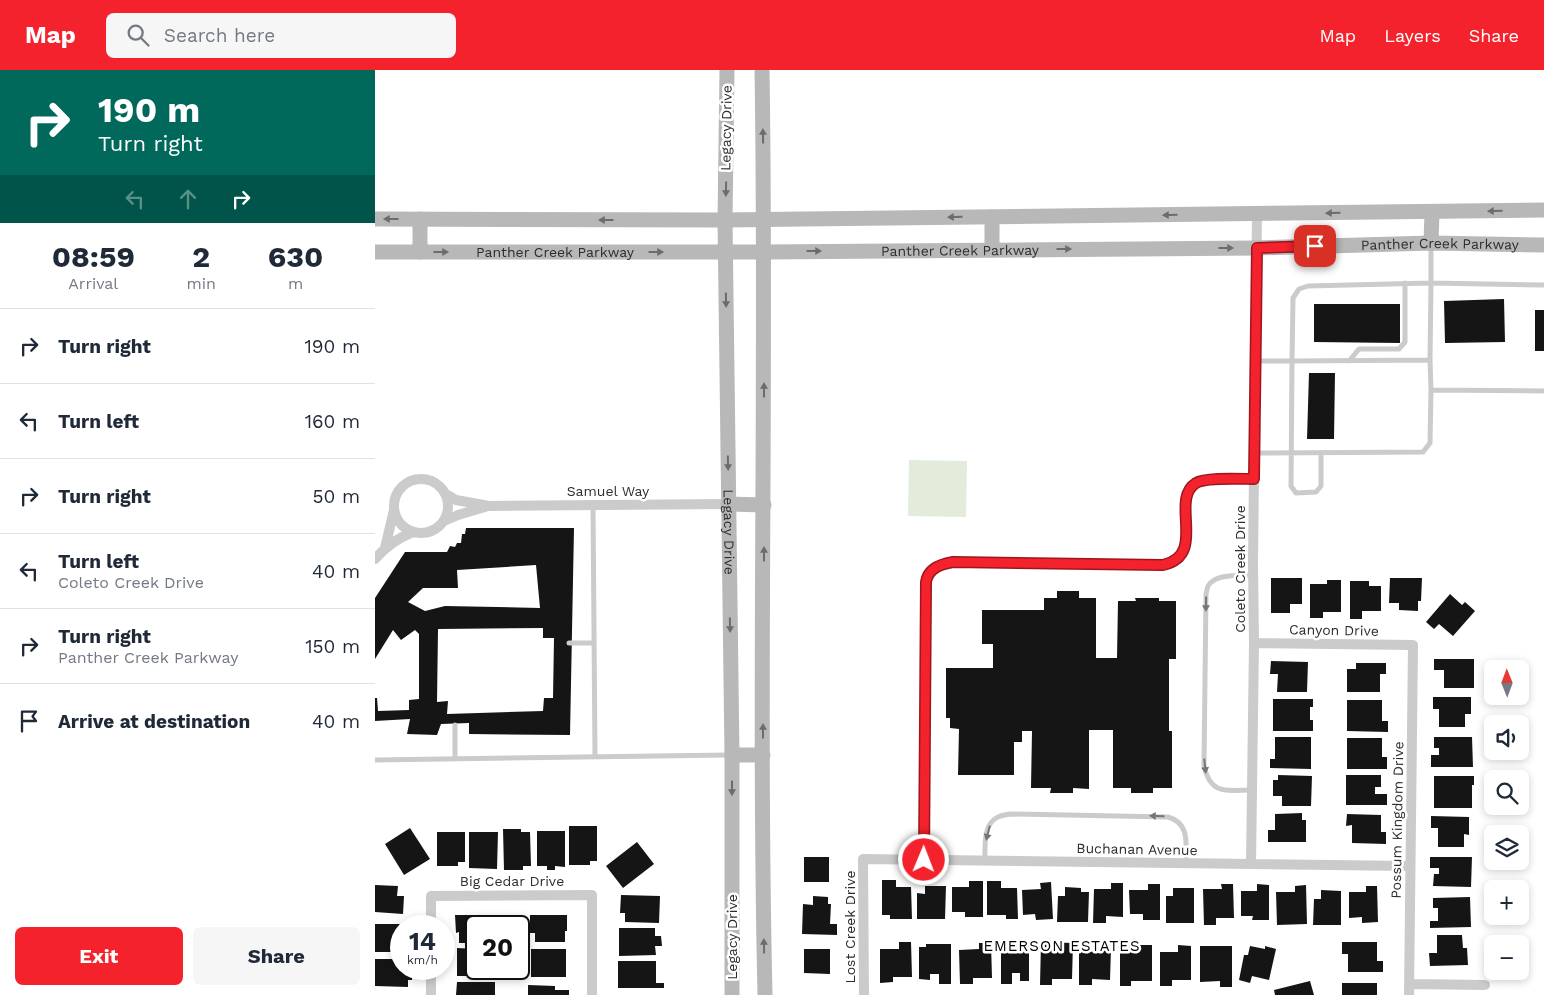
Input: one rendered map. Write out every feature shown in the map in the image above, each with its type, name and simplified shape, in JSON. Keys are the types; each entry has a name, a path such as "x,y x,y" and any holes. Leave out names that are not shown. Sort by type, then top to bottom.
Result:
{"main road":[{"name":"Legacy Drive","path":"727,70 725,220 732,755 732,995"},
{"path":"763,70 765,220 763,755 765,995"},
{"path":"375,219 765,220 1544,210"},
{"path":"1431,243 1432,212"},
{"path":"992,217 992,250"},
{"path":"420,219 420,252"},
{"name":"Panther Creek Parkway","path":"375,252 765,252 1257,248 1431,243 1544,245"},
{"path":"728,504 764,505"},
{"path":"732,755 763,755"}],"street":[{"name":"Coleto Creek Drive","path":"1251,864 1257,214"},
{"path":"385,548 391,524 394,505 396,497 407,483 416,480 433,482 446,494 448,512 444,521 431,531 413,532 399,522 395,514 394,505"},
{"name":"Samuel Way","path":"446,494 456,500 489,506 728,504"},
{"name":"Samuel Way","path":"444,521 457,514 489,506"},
{"path":"375,559 385,548 413,532"},
{"name":"Canyon Drive","path":"1254,643 1413,645"},
{"name":"Possum Kingdom Drive","path":"1409,995 1413,645"},
{"name":"Buchanan Avenue","path":"863,859 1410,866"},
{"name":"Lost Creek Drive","path":"863,859 865,995"},
{"name":"Big Cedar Drive","path":"431,915 431,896 592,895 593,995"},
{"path":"431,980 431,995"},
{"path":"1409,984 1485,985"}],"lane":[{"path":"1254,453 1423,452 1430,443 1431,243"},
{"path":"1349,361 1359,350 1399,349 1405,342 1405,283"},
{"path":"1321,453 1321,486 1316,492 1296,493 1291,486 1292,361 1293,298 1299,289 1308,286 1405,283 1544,285"},
{"path":"1255,361 1430,360"},
{"path":"1431,390 1544,391"},
{"path":"924,860 926,582 930,572 935,567 953,562 1163,565 1172,563 1180,556 1184,548 1186,538 1186,500 1187,493 1191,488 1196,483 1205,480 1254,479"},
{"path":"593,505 595,757"},
{"path":"1252,790 1225,790 1215,787 1209,782 1204,766 1206,594 1208,586 1224,577 1253,575"},
{"path":"569,644 594,643"},
{"path":"455,725 455,759"},
{"path":"375,760 732,755"},
{"path":"985,861 986,838 990,824 997,817 1010,814 1168,816 1175,819 1181,825 1185,833 1186,863"}],"green space":[{"path":"909,460 967,461 966,517 908,516"}],"building":[{"path":"1504,299 1505,342 1445,343 1444,301"},
{"path":"1314,304 1400,304 1400,343 1314,342"},
{"path":"1535,310 1544,310 1544,351 1535,351"},
{"path":"1309,373 1335,373 1334,439 1307,439"},
{"path":"466,528 574,528 570,735 469,734 469,723 441,724 437,735 407,734 410,719 375,721 375,698 377,698 378,711 409,710 409,700 419,699 419,634 415,630 401,640 393,630 375,659 375,598 405,552 447,552 450,546 455,547 457,543 461,543 462,534 465,534","holes":["536,565 540,608 445,606 425,611 408,602 423,588 458,588 457,570","543,628 543,638 554,638 553,698 544,698 543,711 447,714 448,701 437,702 438,629"]},
{"path":"1271,578 1302,578 1302,604 1290,604 1290,613 1271,613"},
{"path":"1390,578 1422,578 1421,601 1418,601 1418,611 1399,610 1399,603 1389,603"},
{"path":"1327,580 1341,580 1341,612 1323,612 1323,618 1310,618 1310,584 1327,584"},
{"path":"1350,581 1369,581 1369,586 1381,586 1381,611 1362,611 1362,619 1350,619"},
{"path":"1057,591 1079,591 1079,598 1096,598 1096,658 1117,658 1118,601 1136,601 1135,598 1159,598 1159,601 1176,601 1176,659 1169,659 1169,731 1172,731 1172,788 1153,788 1153,793 1131,793 1131,788 1113,788 1113,730 1089,730 1089,789 1073,788 1073,793 1050,793 1051,788 1031,788 1032,731 1022,731 1022,742 1014,742 1014,775 958,775 959,729 950,728 950,718 946,718 946,668 993,668 993,644 982,644 982,610 1044,610 1044,598 1057,598"},
{"path":"1450,594 1462,605 1465,602 1475,611 1453,636 1439,624 1434,629 1426,622"},
{"path":"1434,659 1474,659 1474,688 1444,688 1444,670 1434,670"},
{"path":"1271,661 1308,662 1307,692 1277,692 1278,674 1270,674"},
{"path":"1356,663 1386,663 1386,674 1380,674 1380,692 1347,692 1347,669 1356,669"},
{"path":"1433,697 1471,697 1471,714 1465,714 1465,727 1439,727 1439,709 1433,709"},
{"path":"1273,699 1313,699 1313,707 1310,707 1310,720 1313,720 1313,731 1273,731"},
{"path":"1347,700 1382,700 1382,721 1388,721 1388,732 1347,731"},
{"path":"1275,737 1311,737 1311,769 1270,768 1270,759 1275,759"},
{"path":"1434,737 1472,737 1473,767 1431,767 1431,755 1439,755 1439,748 1434,748"},
{"path":"1347,738 1382,738 1382,757 1387,757 1387,769 1347,769"},
{"path":"1278,775 1312,776 1311,806 1282,806 1282,796 1273,796 1273,780 1278,780"},
{"path":"1346,775 1381,775 1381,787 1375,787 1375,794 1387,794 1387,805 1346,805"},
{"path":"1434,776 1474,776 1472,808 1434,808"},
{"path":"1302,813 1302,820 1306,820 1306,842 1268,842 1268,830 1275,830 1275,814"},
{"path":"1347,814 1381,815 1381,832 1386,832 1386,844 1352,843 1352,825 1346,826"},
{"path":"1431,816 1469,817 1469,835 1464,834 1464,847 1438,847 1438,828 1431,828"},
{"path":"569,826 597,826 597,861 590,861 590,865 569,865"},
{"path":"410,828 430,859 404,875 385,844"},
{"path":"503,829 521,829 521,832 530,832 531,866 523,866 523,870 504,870"},
{"path":"537,831 565,831 565,867 555,866 555,870 547,870 547,866 537,866"},
{"path":"437,832 465,832 465,862 458,862 458,866 437,866"},
{"path":"469,832 498,832 497,869 469,868"},
{"path":"637,842 654,864 623,888 606,866"},
{"path":"804,857 829,857 829,882 804,882"},
{"path":"1430,857 1472,857 1471,887 1433,886 1434,874 1439,874 1439,868 1430,868"},
{"path":"882,880 896,880 896,887 911,887 912,919 890,919 890,915 882,915"},
{"path":"969,881 983,881 983,917 965,917 965,912 952,912 952,887 969,887"},
{"path":"987,881 1001,881 1001,888 1017,888 1018,919 1006,919 1006,915 987,915"},
{"path":"1051,882 1053,919 1036,920 1035,914 1023,915 1022,890 1041,889 1040,883"},
{"path":"1111,883 1123,883 1123,917 1106,916 1106,923 1093,923 1094,889 1111,889"},
{"path":"1148,884 1160,884 1160,920 1143,920 1143,914 1130,914 1129,890 1148,890"},
{"path":"1221,884 1233,884 1234,918 1216,918 1216,925 1204,925 1203,889 1222,889"},
{"path":"1257,884 1269,885 1269,920 1252,920 1253,916 1241,916 1241,891 1257,891"},
{"path":"375,885 398,886 397,896 404,896 403,914 375,912"},
{"path":"1306,885 1307,924 1277,925 1276,892 1295,892 1295,886"},
{"path":"925,886 946,886 945,919 917,919 917,893 925,894"},
{"path":"1366,886 1377,886 1378,922 1362,923 1362,917 1349,918 1349,892 1366,892"},
{"path":"1065,887 1081,888 1081,892 1089,892 1088,922 1057,922 1058,896 1065,896"},
{"path":"1173,888 1194,888 1194,923 1166,923 1166,896 1173,896"},
{"path":"1321,890 1341,891 1341,925 1313,925 1314,899 1321,899"},
{"path":"621,895 660,896 659,923 625,922 625,913 620,913"},
{"path":"813,896 828,897 828,904 831,904 830,924 837,924 837,935 802,934 803,904 813,905"},
{"path":"1470,897 1471,927 1430,928 1430,921 1438,921 1438,908 1433,908 1433,898"},
{"path":"455,915 465,915 465,943 459,943 459,932 456,933"},
{"path":"530,915 567,915 565,942 535,942 535,933 530,933"},
{"path":"375,924 390,924 390,952 375,952"},
{"path":"619,928 655,928 655,936 661,936 662,946 655,946 656,955 619,956"},
{"path":"1437,935 1462,935 1463,948 1467,948 1468,965 1430,966 1429,953 1437,953"},
{"path":"899,942 911,942 912,977 893,977 893,982 880,983 880,949 899,949"},
{"path":"1041,942 1073,943 1072,979 1052,979 1052,985 1040,985"},
{"path":"1342,942 1377,942 1377,961 1383,961 1383,972 1348,972 1348,954 1342,954"},
{"path":"979,943 991,943 992,978 973,978 973,984 960,984 959,950 979,949"},
{"path":"926,944 951,944 951,984 939,984 939,974 930,974 930,980 919,979 919,947 926,947"},
{"path":"1001,944 1016,944 1016,949 1026,949 1026,944 1029,944 1029,981 1020,981 1020,973 1012,973 1012,984 1001,984"},
{"path":"1120,945 1152,945 1152,981 1131,981 1131,986 1120,986"},
{"path":"1178,945 1191,946 1191,980 1172,980 1172,986 1160,986 1160,952 1178,952"},
{"path":"1200,946 1232,946 1232,987 1220,987 1220,981 1200,982"},
{"path":"1250,946 1265,949 1265,946 1276,949 1269,980 1252,976 1250,983 1239,980 1244,955 1248,955"},
{"path":"457,948 465,948 465,976 457,976"},
{"path":"1098,948 1111,948 1110,980 1092,979 1092,985 1079,985 1079,951 1098,952"},
{"path":"531,949 566,949 566,977 531,977"},
{"path":"804,949 830,949 830,974 804,973"},
{"path":"375,959 390,959 390,980 408,980 408,987 375,986"},
{"path":"618,961 656,961 656,983 664,983 664,988 618,988"},
{"path":"1310,981 1314,995 1275,995 1274,990"},
{"path":"457,982 495,982 495,995 456,995"},
{"path":"1342,983 1377,983 1377,995 1342,995"},
{"path":"528,985 555,986 555,990 569,990 569,995 528,995"}],"district":[{"name":"EMERSON ESTATES","path":"1062,946"}],"route":[{"path":"924,860 926,582 930,572 935,567 953,562 1163,565 1172,563 1180,556 1184,548 1186,538 1186,500 1187,493 1191,488 1196,483 1205,480 1254,479 1257,248 1315,246"}]}
